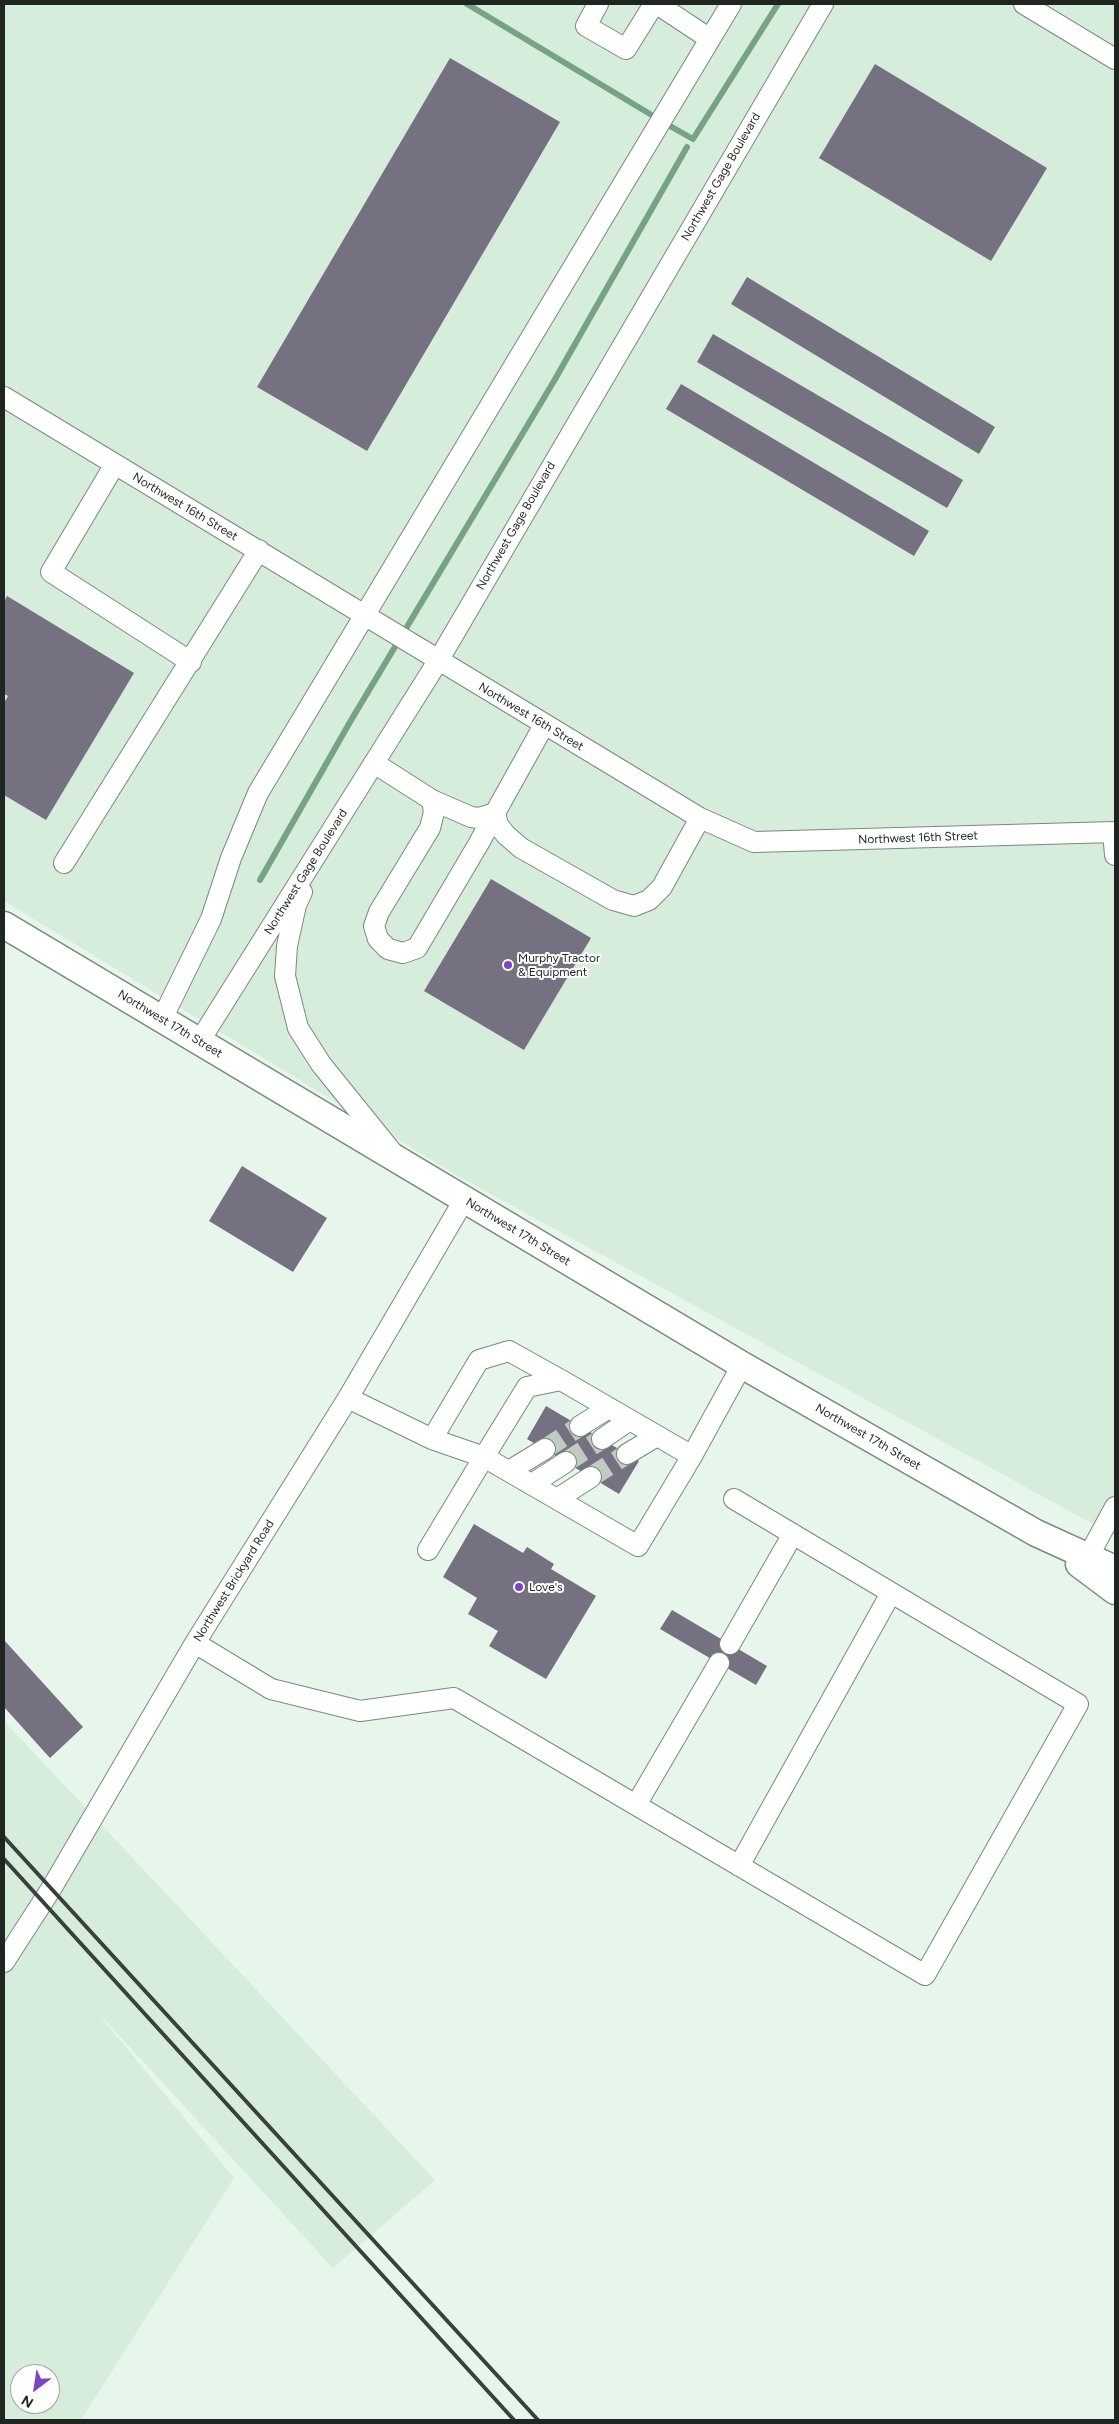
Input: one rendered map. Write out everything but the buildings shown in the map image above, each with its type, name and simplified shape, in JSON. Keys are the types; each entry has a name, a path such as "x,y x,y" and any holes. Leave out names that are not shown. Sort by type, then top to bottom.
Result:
{"main road":[{"name":"Northwest 17th Street","path":"4,925 742,1364 1036,1533 1115,1569"},
{"name":"Northwest 17th Street","path":"1036,1533 1115,1591"}],"street":[{"path":"598,4 586,26 626,49 656,4 710,39"},
{"path":"162,1018 210,919 231,858 258,793 731,4"},
{"name":"Northwest Gage Boulevard","path":"199,1042 438,661 823,4"},
{"path":"1024,4 1115,59"},
{"name":"Northwest 16th Street","path":"4,397 700,818 754,842 1114,832"},
{"path":"115,464 51,572 191,662"},
{"path":"64,863 191,662 259,550"},
{"path":"432,800 434,812 430,828 379,912 374,926 378,939 388,949 403,953 417,948 479,843 544,725"},
{"path":"374,763 432,800 471,817 479,818 495,813"},
{"path":"495,813 498,825 521,848 613,900 634,906 649,900 662,887 700,818"},
{"path":"1114,832 1115,855"},
{"path":"321,846 296,905 285,976 288,996 298,1028 312,1050 398,1159"},
{"name":"Northwest Brickyard Road","path":"4,1962 51,1889 195,1643 348,1398 464,1200"},
{"path":"432,1439 479,1360 509,1351 692,1456"},
{"path":"348,1398 432,1439 484,1457 638,1546 692,1456 742,1364"},
{"path":"428,1550 527,1387 561,1380"},
{"path":"580,1426 609,1408"},
{"path":"602,1439 630,1420"},
{"path":"627,1454 657,1436"},
{"path":"509,1471 545,1449"},
{"path":"532,1484 566,1462"},
{"path":"557,1499 591,1477"},
{"path":"195,1643 271,1689 360,1711 454,1698 925,1975 1078,1704 734,1499"},
{"path":"1088,1557 1115,1507"},
{"path":"730,1644 793,1534"},
{"path":"739,1866 891,1593"},
{"path":"636,1805 719,1663"}],"shaded area":[{"path":"4,4 1115,4 1115,1536 458,1176 4,901"},
{"path":"4,1721 435,2180 333,2268 92,2006 234,2178 81,2420 4,2420"}],"waterway":[{"path":"467,4 650,114"},
{"path":"670,126 693,139 778,4"},
{"path":"260,880 350,722 554,381 687,147"}],"tunnel":[{"path":"545,1449 580,1426"},
{"path":"566,1462 602,1439"},
{"path":"591,1477 627,1454"}],"railway":[{"path":"4,1837 538,2420"},
{"path":"4,1859 514,2420"}],"place":[{"name":"Murphy Tractor & Equipment","path":"508,965"},
{"name":"Love's","path":"519,1587"}]}
